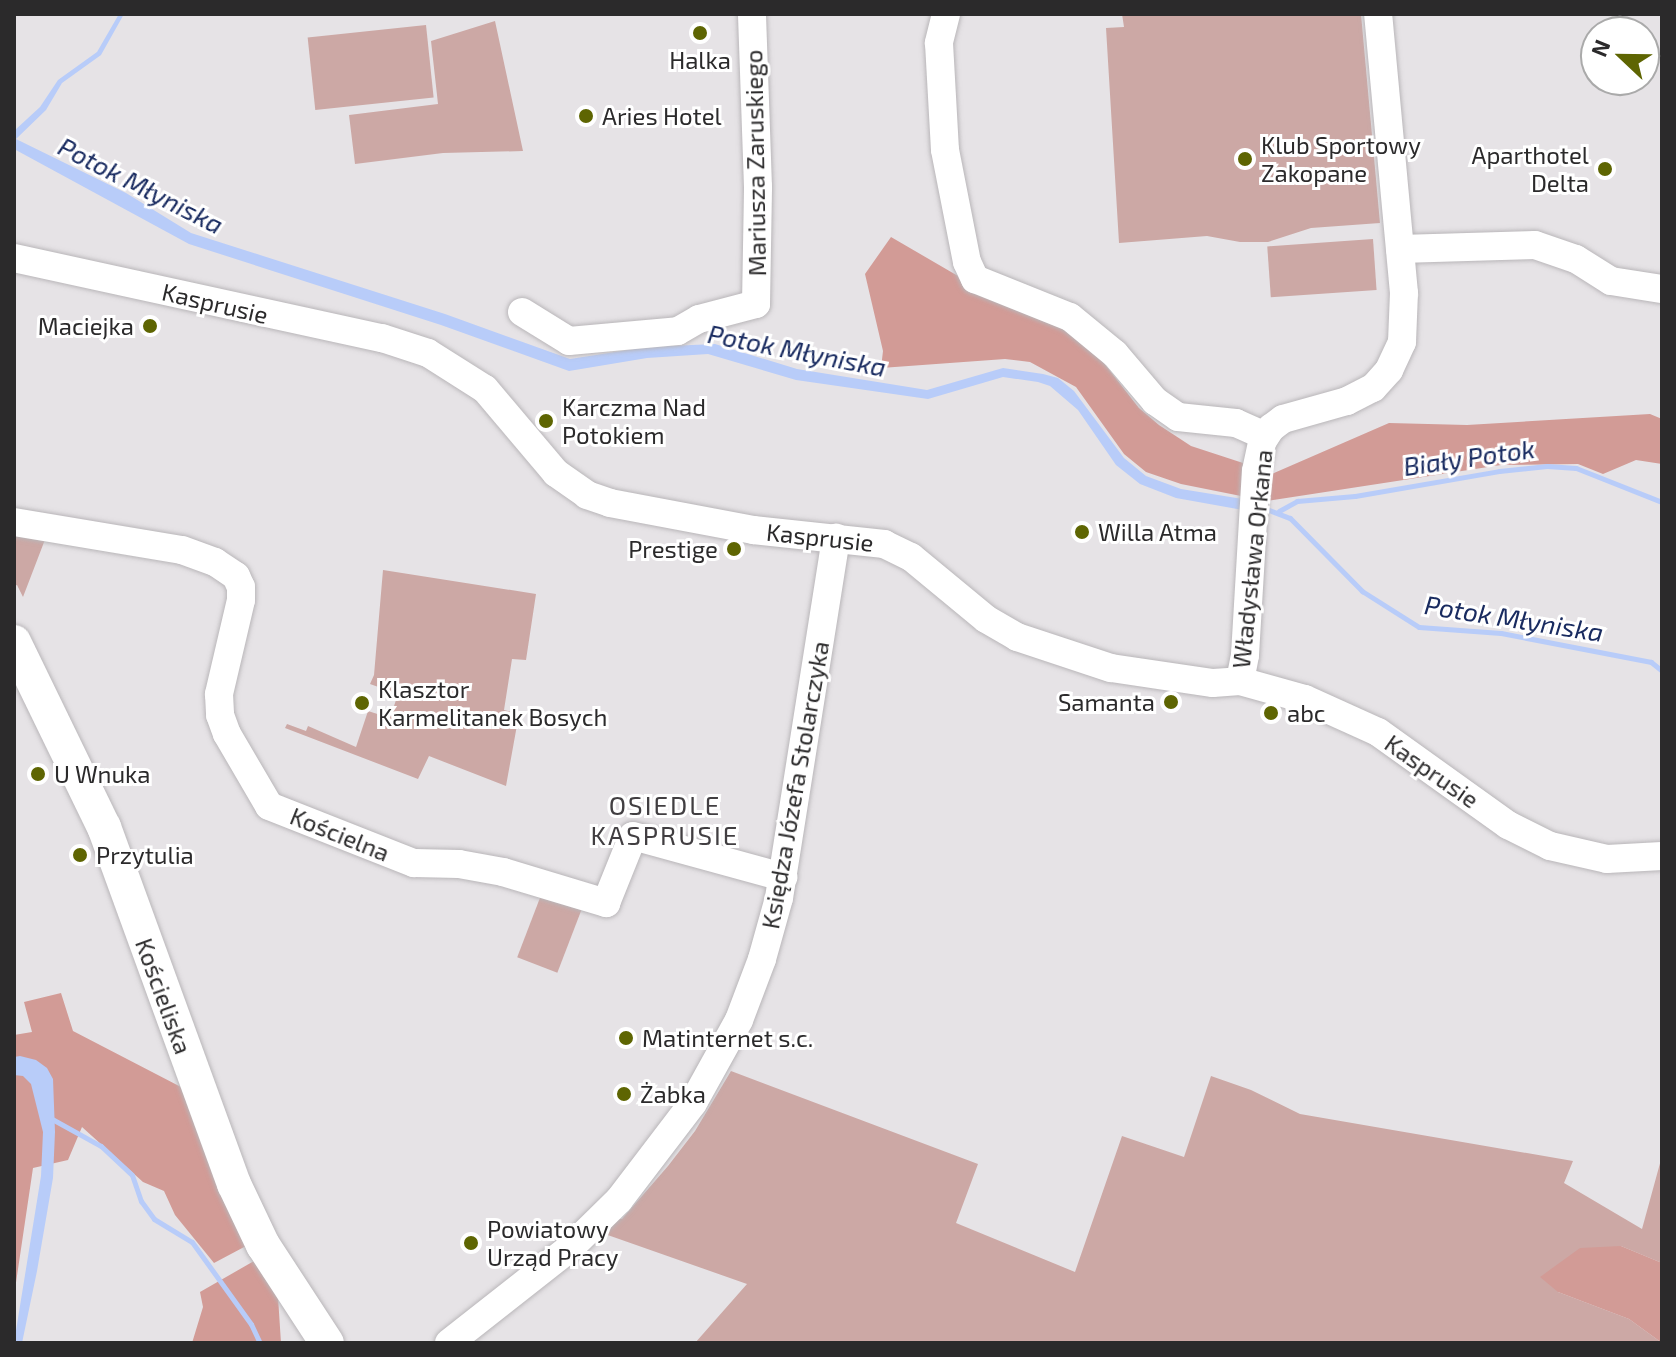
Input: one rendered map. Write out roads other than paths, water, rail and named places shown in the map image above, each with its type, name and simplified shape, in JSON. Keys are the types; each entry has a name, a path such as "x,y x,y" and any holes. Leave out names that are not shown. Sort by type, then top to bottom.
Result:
{"main road":[{"name":"Kościeliska","path":"17,658 104,827 234,1184 263,1245 327,1343"}],"street":[{"name":"Mariusza Zaruskiego","path":"522,312 569,341 678,331 699,319 756,304 758,187 752,14"},
{"name":"Władysława Orkana","path":"946,14 939,43 945,150 967,262 975,279 1070,317 1115,354 1155,401 1178,417 1236,423 1265,436"},
{"name":"Władysława Orkana","path":"1240,681 1259,453 1265,436 1283,419 1360,395 1389,370 1405,330 1378,14"},
{"path":"1400,249 1535,245 1576,259 1611,281 1638,288 1662,289"},
{"name":"Kasprusie","path":"14,258 408,346 451,365 485,389 556,473 587,495 621,505 753,530 876,541 904,552 986,619 1043,647 1111,668 1226,684 1240,681 1316,703 1369,727 1511,827 1550,846 1607,859 1662,856"},
{"name":"Kościelna","path":"14,522 182,550 215,562 236,576 241,587 241,600 227,646 219,694 220,715 227,734 269,806 414,863 459,864 503,872 606,903 633,836 783,877"},
{"name":"Księdza Józefa Stolarczyka","path":"449,1343 597,1224 670,1136 720,1057 746,1003 774,920 783,877 836,537"}],"water":[{"path":"119,14 124,14 101,55 62,83 46,110 16,139 126,193 191,233 445,314 570,359 647,347 715,344 797,369 927,390 1003,368 1043,374 1058,378 1074,391 1124,458 1146,476 1181,489 1255,501 1254,512 1176,498 1140,484 1116,465 1078,410 1050,386 1038,382 1003,377 928,399 796,380 708,354 647,358 569,371 441,325 189,244 14,149 14,131 40,107 58,80 97,52"},
{"path":"14,1057 36,1060 47,1068 53,1079 55,1132 53,1178 37,1271 22,1343 14,1343 41,1176 43,1132 31,1084 23,1076 14,1075"}],"waterway":[{"name":"Biały Potok","path":"1279,511 1297,501 1355,496 1499,471 1547,466 1576,468 1662,502"},
{"name":"Potok Młyniska","path":"1261,507 1290,518 1362,591 1419,627 1501,633 1651,662 1662,671"},
{"path":"52,1119 101,1146 132,1175 141,1201 154,1219 192,1242 251,1324 260,1343"}],"place":[{"name":"Halka","path":"700,33"},
{"name":"Aries Hotel","path":"586,116"},
{"name":"Klub Sportowy Zakopane","path":"1245,159"},
{"name":"Aparthotel Delta","path":"1605,169"},
{"name":"Maciejka","path":"150,326"},
{"name":"Karczma Nad Potokiem","path":"546,421"},
{"name":"Willa Atma","path":"1082,532"},
{"name":"Prestige","path":"734,549"},
{"name":"Samanta","path":"1171,702"},
{"name":"Klasztor Karmelitanek Bosych","path":"362,703"},
{"name":"abc","path":"1271,713"},
{"name":"U Wnuka","path":"38,774"},
{"name":"Przytulia","path":"80,855"},
{"name":"Matinternet s.c.","path":"626,1038"},
{"name":"Żabka","path":"624,1094"},
{"name":"Powiatowy Urząd Pracy","path":"471,1243"}],"district":[{"name":"OSIEDLE KASPRUSIE","path":"665,820"}]}
